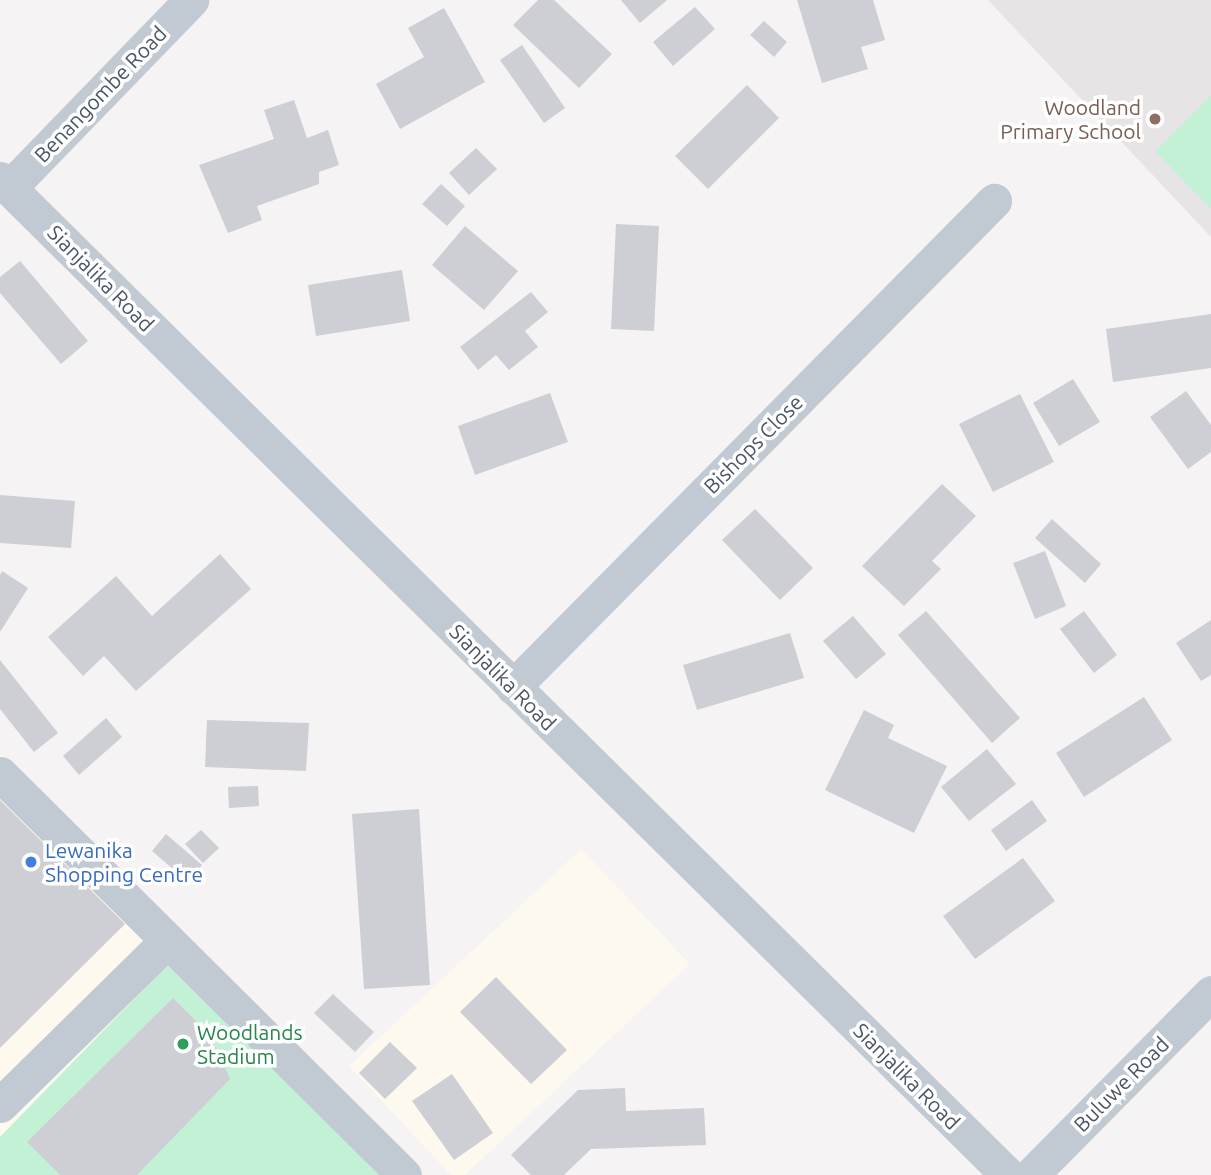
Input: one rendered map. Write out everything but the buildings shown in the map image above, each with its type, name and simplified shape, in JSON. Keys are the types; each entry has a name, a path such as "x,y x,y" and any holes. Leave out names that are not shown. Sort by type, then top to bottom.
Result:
{"street":[{"name":"Benangombe Road","path":"5,183 191,0"},
{"name":"Sianjalika Road","path":"5,183 1008,1175"},
{"name":"Bishops Close","path":"513,687 994,201"},
{"path":"0,774 404,1175"},
{"path":"0,1105 168,940"},
{"name":"Buluwe Road","path":"1031,1175 1211,993"}],"shaded area":[{"name":"Woodland Primary School","path":"988,0 1211,0 1211,237"},
{"path":"0,753 181,951 0,1137"},
{"path":"581,849 690,964 465,1175 451,1175 349,1066"}],"green space":[{"path":"1211,95 1211,209 1155,151"},
{"name":"Woodlands Stadium","path":"181,951 406,1175 0,1175 0,1137"}],"place":[{"name":"Woodland Primary School","path":"1155,119"},
{"name":"Lewanika Shopping Centre","path":"31,862"},
{"name":"Woodlands Stadium","path":"183,1044"}]}
